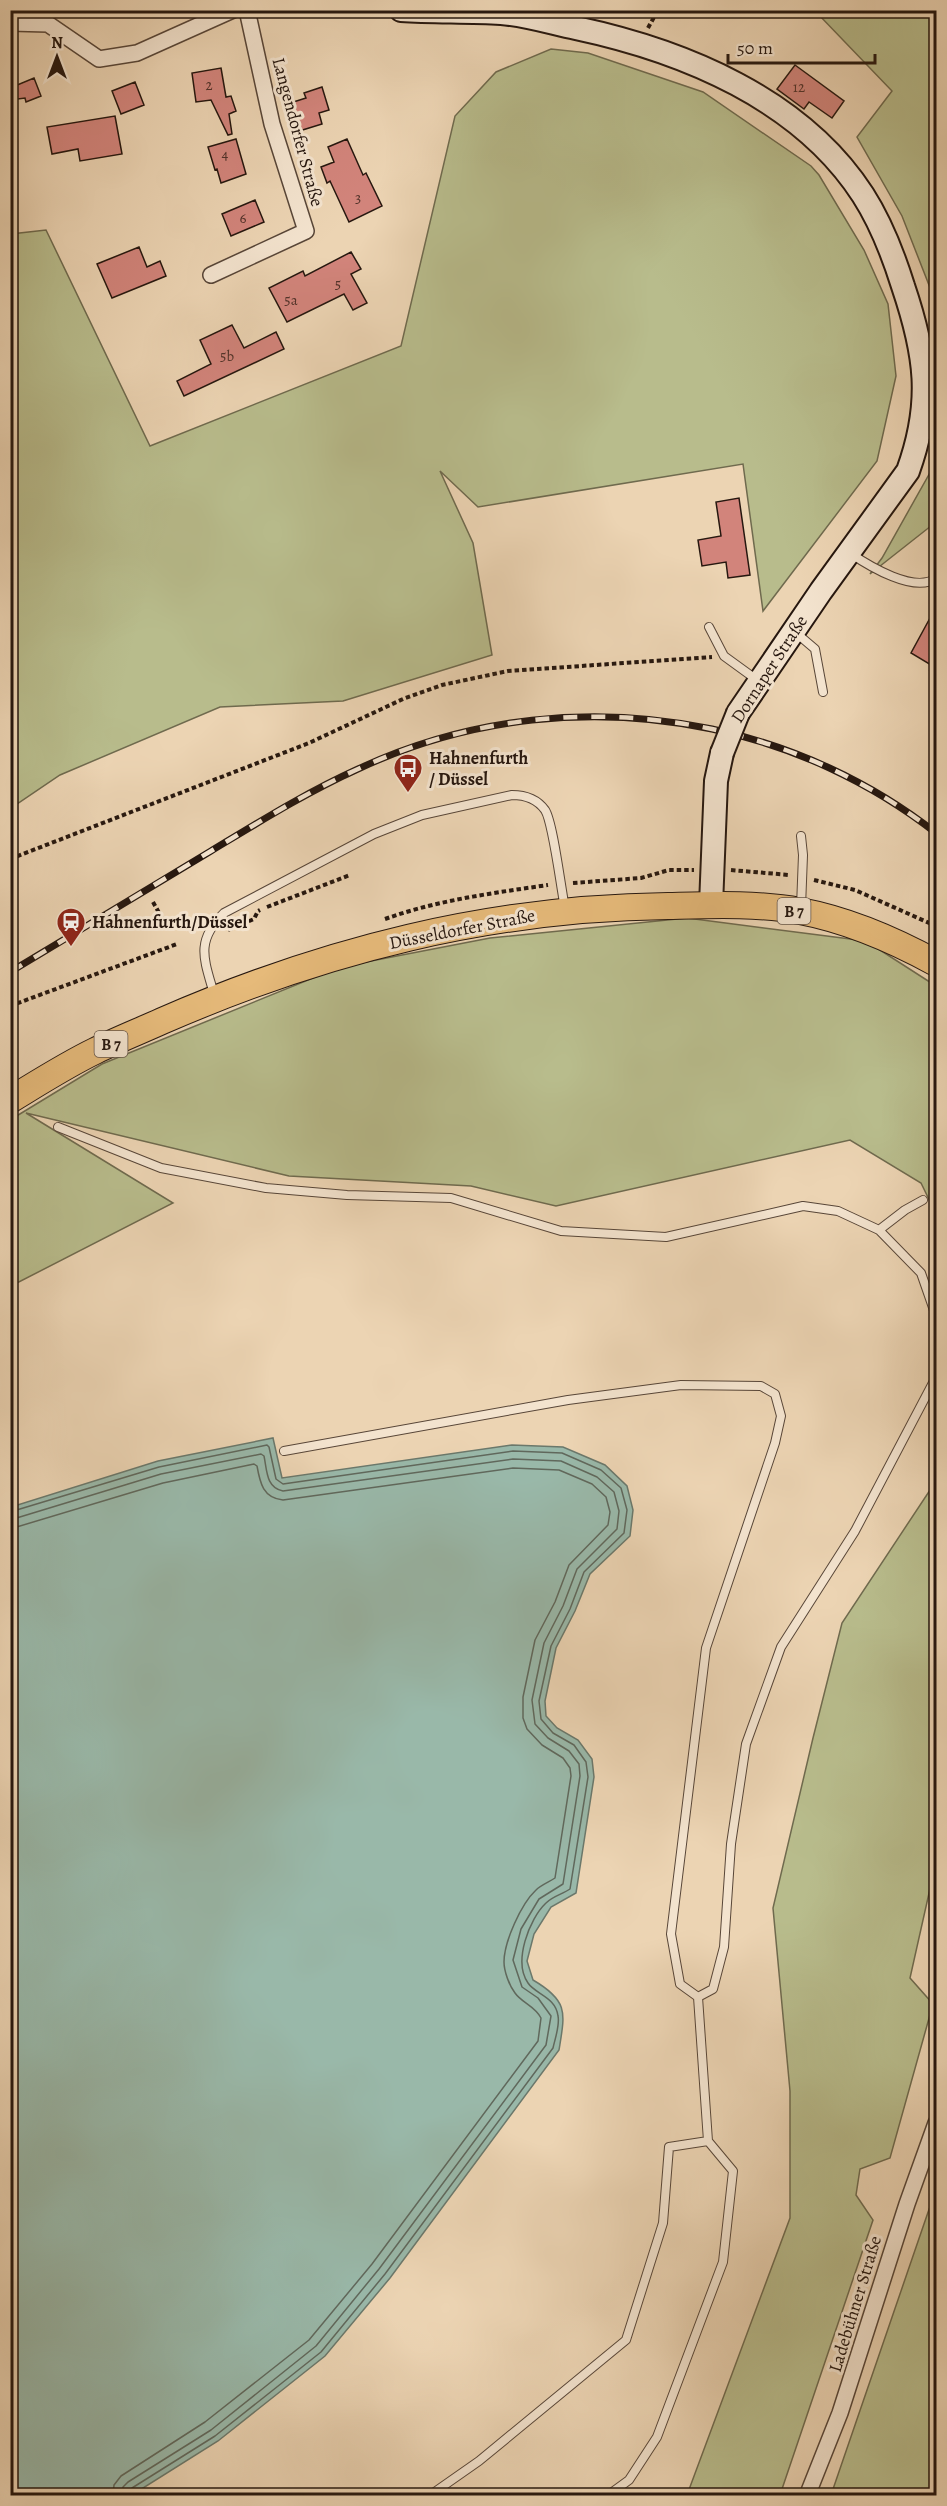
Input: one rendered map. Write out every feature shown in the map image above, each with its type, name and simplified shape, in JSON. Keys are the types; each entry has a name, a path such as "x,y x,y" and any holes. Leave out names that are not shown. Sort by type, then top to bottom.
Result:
{"main road":[{"name":"Dornaper Straße","path":"401,10 503,13 598,33 639,44 701,66 753,93 800,126 834,160 862,194 891,249 921,345 925,372 922,424 908,471 738,712 722,753 716,781 711,905"},
{"name":"Düsseldorfer Straße","path":"10,1100 94,1051 216,998 335,957 409,936 486,922 565,911 633,906 711,905 801,912 874,933 936,963"}],"street":[{"path":"10,22 47,17 99,59 137,53 233,10"},
{"name":"Langendorfer Straße","path":"211,275 306,231 272,124 247,10"},
{"name":"Ladebühner Straße","path":"807,2496 840,2413 907,2204 936,2122"}],"lane":[{"path":"849,552 872,568 914,583 931,582 936,578"},
{"path":"709,627 724,656 758,681"},
{"path":"794,631 815,649 824,692"},
{"path":"216,998 204,956 206,936 224,913 374,834 422,815 512,795 530,798 546,812 565,911"},
{"path":"801,836 803,855 801,912"},
{"path":"58,1127 161,1168 266,1188 347,1195 451,1198 561,1231 666,1237 803,1206 838,1211 879,1230 921,1273 936,1316"},
{"path":"879,1230 923,1200"},
{"path":"698,1997 713,1989 724,1947 731,1844 746,1744 781,1647 855,1531 936,1377"},
{"path":"284,1451 568,1400 681,1385 761,1386 775,1394 782,1416 775,1443 706,1648 703,1670 671,1934 680,1984 698,1997"},
{"path":"607,2496 628,2480 657,2437 723,2262 733,2171 708,2141 698,1997"},
{"path":"429,2496 479,2461 626,2340 663,2223 669,2148 708,2141"}],"path":[{"path":"10,859 309,742 403,699 442,686 508,671 724,656"},
{"path":"930,669 936,674"},
{"path":"711,870 750,870 802,877 855,890 936,926"},
{"path":"194,915 228,930 254,919 258,911 350,875"},
{"path":"153,902 168,928"},
{"path":"10,1006 177,944"}],"green space":[{"path":"818,11 936,11 936,303 902,216 857,137 892,91 818,14"},
{"path":"551,49 588,53 703,92 811,166 819,175 864,250 888,304 896,376 877,461 763,611 743,464 478,507 440,471 473,543 492,655 343,701 220,707 60,775 11,808 11,234 46,230 150,446 401,346 455,116 496,72"},
{"path":"936,462 936,522 870,574 882,558"},
{"path":"687,918 866,941 936,986 936,1214 921,1183 850,1140 556,1206 471,1186 289,1176 26,1113 173,1203 11,1286 10,1120 102,1064 340,967 490,938"},
{"path":"936,1481 936,1862 910,1978 933,2004 890,2158 860,2169 856,2195 873,2220 780,2495 687,2495 790,2218 790,2091 773,1908 813,1738 842,1623"},
{"path":"936,2189 936,2495 831,2495"}],"water":[{"path":"273,1438 282,1478 512,1445 563,1447 605,1465 627,1486 633,1510 630,1536 590,1574 575,1611 556,1648 545,1701 546,1716 557,1728 578,1740 592,1759 594,1777 576,1893 551,1907 534,1934 527,1961 533,1980 553,1995 562,2009 563,2026 559,2050 390,2278 325,2356 218,2441 132,2495 11,2495 11,1507 158,1461"}],"building":[{"path":"795,65 844,101 832,118 809,102 804,109 777,89"},
{"path":"221,68 226,97 231,96 236,111 229,114 232,134 228,135 211,100 196,102 192,73"},
{"path":"34,78 41,96 26,102 25,98 10,100 10,88"},
{"path":"135,82 144,105 121,114 112,91"},
{"path":"322,87 329,110 319,113 322,124 296,132 287,104 306,98 304,93"},
{"path":"115,116 122,154 80,161 78,149 52,154 47,127"},
{"path":"236,139 246,174 221,183 208,147"},
{"path":"347,139 363,175 366,173 382,206 349,222 330,181 327,183 321,167 334,162 328,147"},
{"path":"255,200 264,222 231,236 222,214"},
{"path":"139,247 147,267 160,261 166,276 112,298 97,264"},
{"path":"351,252 361,269 351,274 367,303 353,310 344,294 287,322 269,288 303,271 305,276"},
{"path":"232,325 244,348 276,332 284,349 184,396 177,381 211,364 200,340"},
{"path":"739,498 750,575 728,578 726,562 702,566 698,540 721,536 716,502"},
{"path":"936,607 936,668 911,653"}],"railway":[{"path":"10,972 265,818 339,778 400,751 443,737 532,720 622,717 667,721 742,736 830,768 885,798 936,833"}],"place":[{"name":"Hahnenfurth / Düssel","path":"408,794"},
{"name":"Hahnenfurth/Düssel","path":"71,948"}]}
